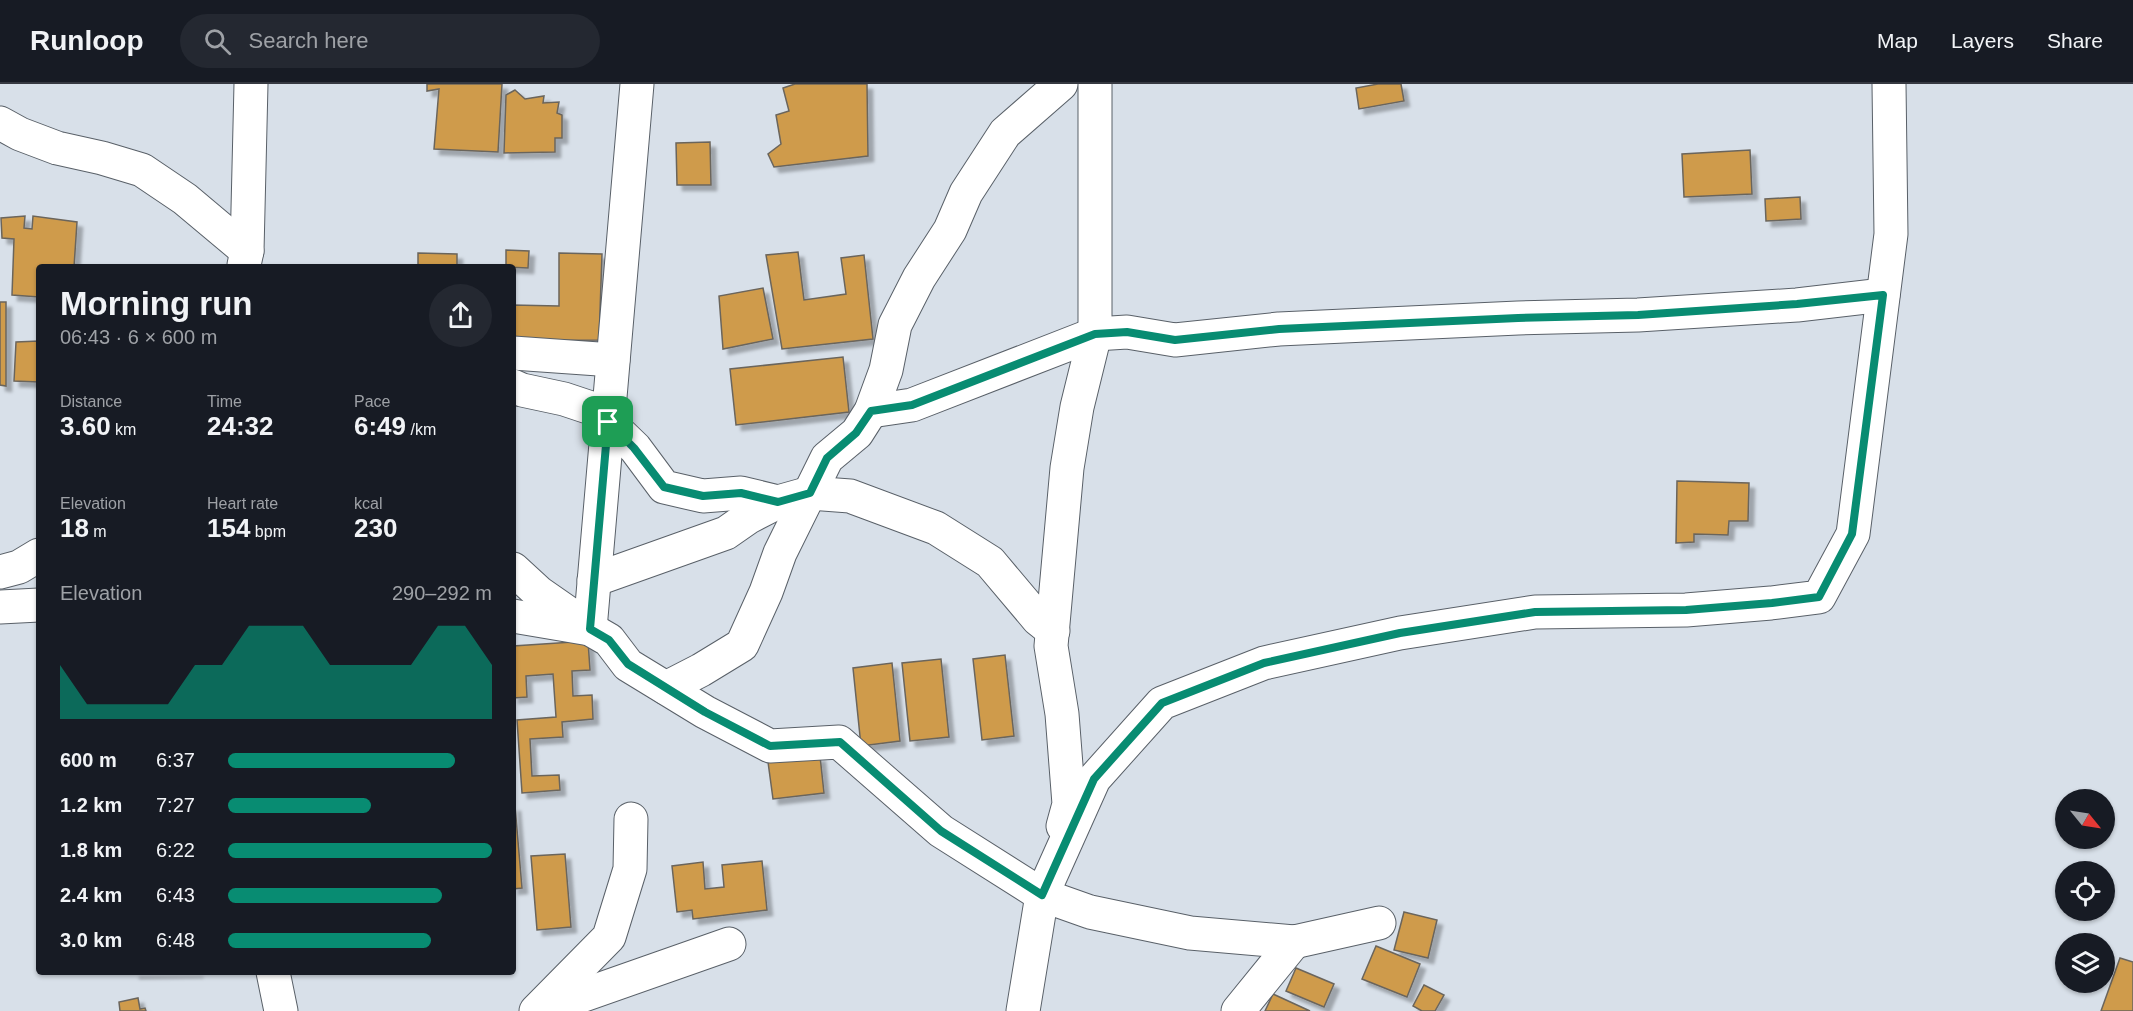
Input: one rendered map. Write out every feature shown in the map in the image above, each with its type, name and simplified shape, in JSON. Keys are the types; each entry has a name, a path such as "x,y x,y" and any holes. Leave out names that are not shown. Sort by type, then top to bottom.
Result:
{"street":[{"path":"245,259 251,84"},
{"path":"590,629 637,84"},
{"path":"666,688 742,645 766,592 780,552 827,458 856,433 871,411 886,369 895,325 920,278 950,230 966,193 1005,134 1061,84"},
{"path":"1023,1011 1042,895 1070,804 1062,714 1051,646 1067,468 1077,407 1095,334 1095,84"},
{"path":"1042,895 1094,779 1162,703 1264,663 1400,633 1535,612 1686,610 1819,597 1852,534 1891,234 1889,84"},
{"path":"0,123 20,134 57,148 142,170 185,199 245,259"},
{"path":"871,411 912,405 1095,334 1127,332 1175,340 1279,329 1638,315 1797,304 1883,295"},
{"path":"516,353 613,360"},
{"path":"516,387 600,411 634,448 664,487 703,496 741,493 778,502"},
{"path":"594,580 726,533 749,517 778,502 810,493 850,496 936,528 990,562 1038,619 1053,631"},
{"path":"0,572 19,567 36,557"},
{"path":"516,572 538,592 609,640 628,664 705,712 770,746 840,742 941,831 1042,895 1090,912 1190,933 1294,942 1379,923"},
{"path":"0,607 36,605"},
{"path":"516,617 590,629"},
{"path":"538,1011 609,937 630,869 631,819"},
{"path":"1238,1011 1294,942"},
{"path":"538,1011 729,944"},
{"path":"274,975 281,1011"}],"building":[{"path":"427,84 502,84 498,152 434,149 439,89 427,91"},
{"path":"795,84 867,84 868,156 774,167 768,154 781,144 776,115 789,111 783,88"},
{"path":"1378,84 1401,84 1404,101 1359,109 1356,88"},
{"path":"515,90 525,99 544,96 543,103 559,102 557,113 562,115 562,138 555,138 555,152 504,153 506,95"},
{"path":"710,142 711,185 677,185 676,143"},
{"path":"1750,150 1752,194 1684,197 1682,154"},
{"path":"1800,197 1801,219 1766,221 1765,199"},
{"path":"25,216 24,228 32,229 33,216 77,222 74,264 36,264 36,297 12,295 14,239 2,238 1,218"},
{"path":"506,250 529,251 528,268 506,264"},
{"path":"798,252 804,300 846,294 841,258 864,255 873,339 782,349 766,255"},
{"path":"418,253 457,254 457,264 418,264"},
{"path":"559,253 602,254 599,340 516,341 516,305 559,306"},
{"path":"763,288 773,339 723,349 719,296"},
{"path":"0,302 6,302 6,386 0,385"},
{"path":"36,341 36,382 14,381 16,342"},
{"path":"843,357 849,412 736,425 730,369"},
{"path":"1677,481 1749,483 1748,521 1729,521 1728,535 1694,534 1694,542 1676,543"},
{"path":"588,641 590,670 572,671 573,696 592,695 593,719 562,722 563,737 530,739 532,776 559,775 560,790 522,793 517,720 556,717 553,674 526,676 527,697 516,698 516,646"},
{"path":"1005,655 1014,736 982,740 973,659"},
{"path":"941,659 949,737 910,741 902,663"},
{"path":"892,663 900,741 861,746 853,668"},
{"path":"820,756 824,793 773,799 768,762"},
{"path":"516,818 522,888 516,889"},
{"path":"565,854 571,927 537,930 531,856"},
{"path":"762,861 767,910 693,919 692,910 677,912 672,866 703,862 705,889 724,887 722,865"},
{"path":"1404,912 1437,920 1428,958 1394,950"},
{"path":"1376,946 1420,964 1407,997 1362,979"},
{"path":"2120,958 2133,962 2133,1011 2101,1011 2107,993 2115,993 2115,972"},
{"path":"1296,968 1334,984 1324,1007 1286,991"},
{"path":"1424,985 1444,995 1435,1011 1422,1011 1413,1006"},
{"path":"1273,994 1310,1011 1265,1011"},
{"path":"138,998 140,1009 145,1008 146,1011 120,1011 119,1002"}],"route":[{"path":"1883,295 1852,534 1819,597 1686,610 1535,612 1400,633 1264,663 1162,703 1094,779 1042,895 941,831 840,742 770,746 705,712 628,664 609,640 590,629 608,422 634,448 664,487 703,496 741,493 778,502 810,493 827,458 856,433 871,411 912,405 1095,334 1127,332 1175,340 1279,329 1638,315 1797,304 1883,295"}]}
